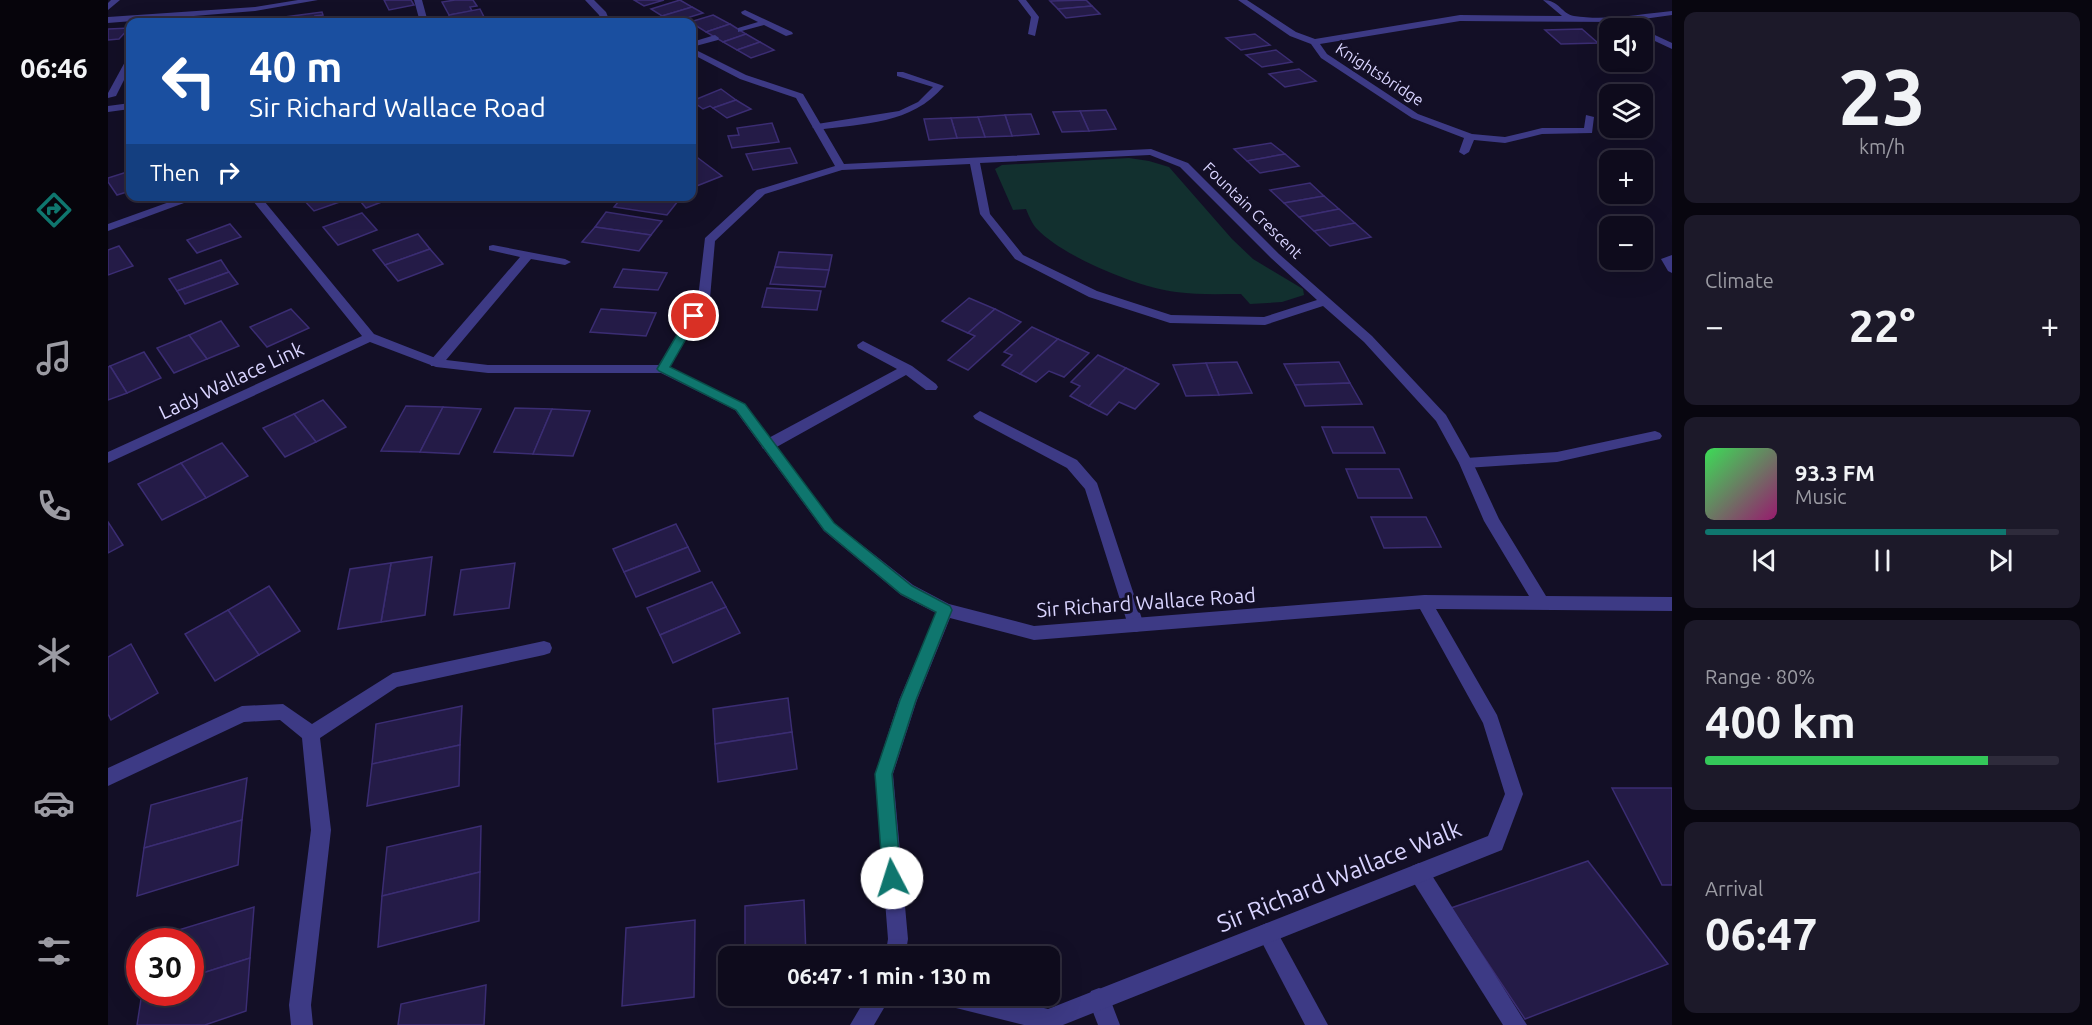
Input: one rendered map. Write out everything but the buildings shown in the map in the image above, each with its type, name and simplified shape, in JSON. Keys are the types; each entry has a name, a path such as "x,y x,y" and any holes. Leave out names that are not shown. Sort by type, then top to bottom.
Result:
{"street":[{"path":"108,8 116,0"},
{"path":"199,13 212,0"},
{"path":"134,18 255,9 314,0"},
{"path":"418,0 423,18"},
{"path":"589,0 604,18"},
{"path":"1022,0 1035,17 1032,34"},
{"name":"Knightsbridge","path":"1242,0 1293,34 1314,42 1460,18 1599,19"},
{"path":"1547,0 1569,18"},
{"path":"254,18 255,9"},
{"path":"745,12 789,34"},
{"name":"Knightsbridge","path":"1636,18 1672,13"},
{"path":"108,20 126,19"},
{"path":"741,30 765,22"},
{"path":"1653,36 1672,46"},
{"path":"696,44 715,38"},
{"name":"Knightsbridge","path":"1314,42 1324,56 1415,116 1470,137 1505,140 1542,131 1588,131 1589,117"},
{"path":"696,53 743,77 800,96 841,166"},
{"path":"111,96 126,68"},
{"path":"817,127 901,114 921,104 939,86 900,74"},
{"path":"108,109 126,107"},
{"path":"1464,152 1470,137"},
{"name":"Fountain Crescent","path":"663,369 704,298 709,240 762,192 841,166 1151,153 1184,165 1275,256 1368,339 1441,418 1466,463 1492,520 1541,602"},
{"path":"974,160 985,214 1019,257 1093,294 1170,319 1265,321 1325,301"},
{"path":"108,228 184,201"},
{"name":"Sir Richard Wallace Road","path":"258,201 370,337 436,363 488,369 663,369 740,407 829,526 907,590 945,610 1034,633 1424,603 1672,604"},
{"path":"493,248 565,262"},
{"path":"436,363 528,255"},
{"path":"1672,258 1667,259 1672,269"},
{"name":"Lady Wallace Link","path":"108,458 370,337"},
{"path":"863,345 907,369 931,387"},
{"path":"768,445 907,369"},
{"path":"980,416 1072,464 1092,487 1136,625"},
{"path":"1466,463 1557,457 1654,436"},
{"name":"Sir Richard Wallace Walk","path":"992,1006 1048,1020 1495,843 1514,794 1491,721 1424,603"},
{"path":"897,946 884,774 908,700 945,610"},
{"path":"311,734 393,680 544,648"},
{"path":"108,777 243,714 283,712 311,734 321,830 300,1005 302,1025"},
{"path":"1419,873 1516,1025"},
{"path":"1267,933 1317,1025"},
{"path":"1099,999 1109,1025"},
{"path":"861,1025 873,1006"}],"green space":[{"path":"1129,158 1169,167 1232,239 1253,259 1303,289 1304,295 1282,302 1250,304 1241,294 1176,292 1142,284 1102,269 1064,250 1049,239 1035,227 1026,209 1013,210 995,169 1002,165"}],"route":[{"path":"694,316 663,369 740,407 829,526 907,590 945,610 908,700 884,774 892,878"}]}
